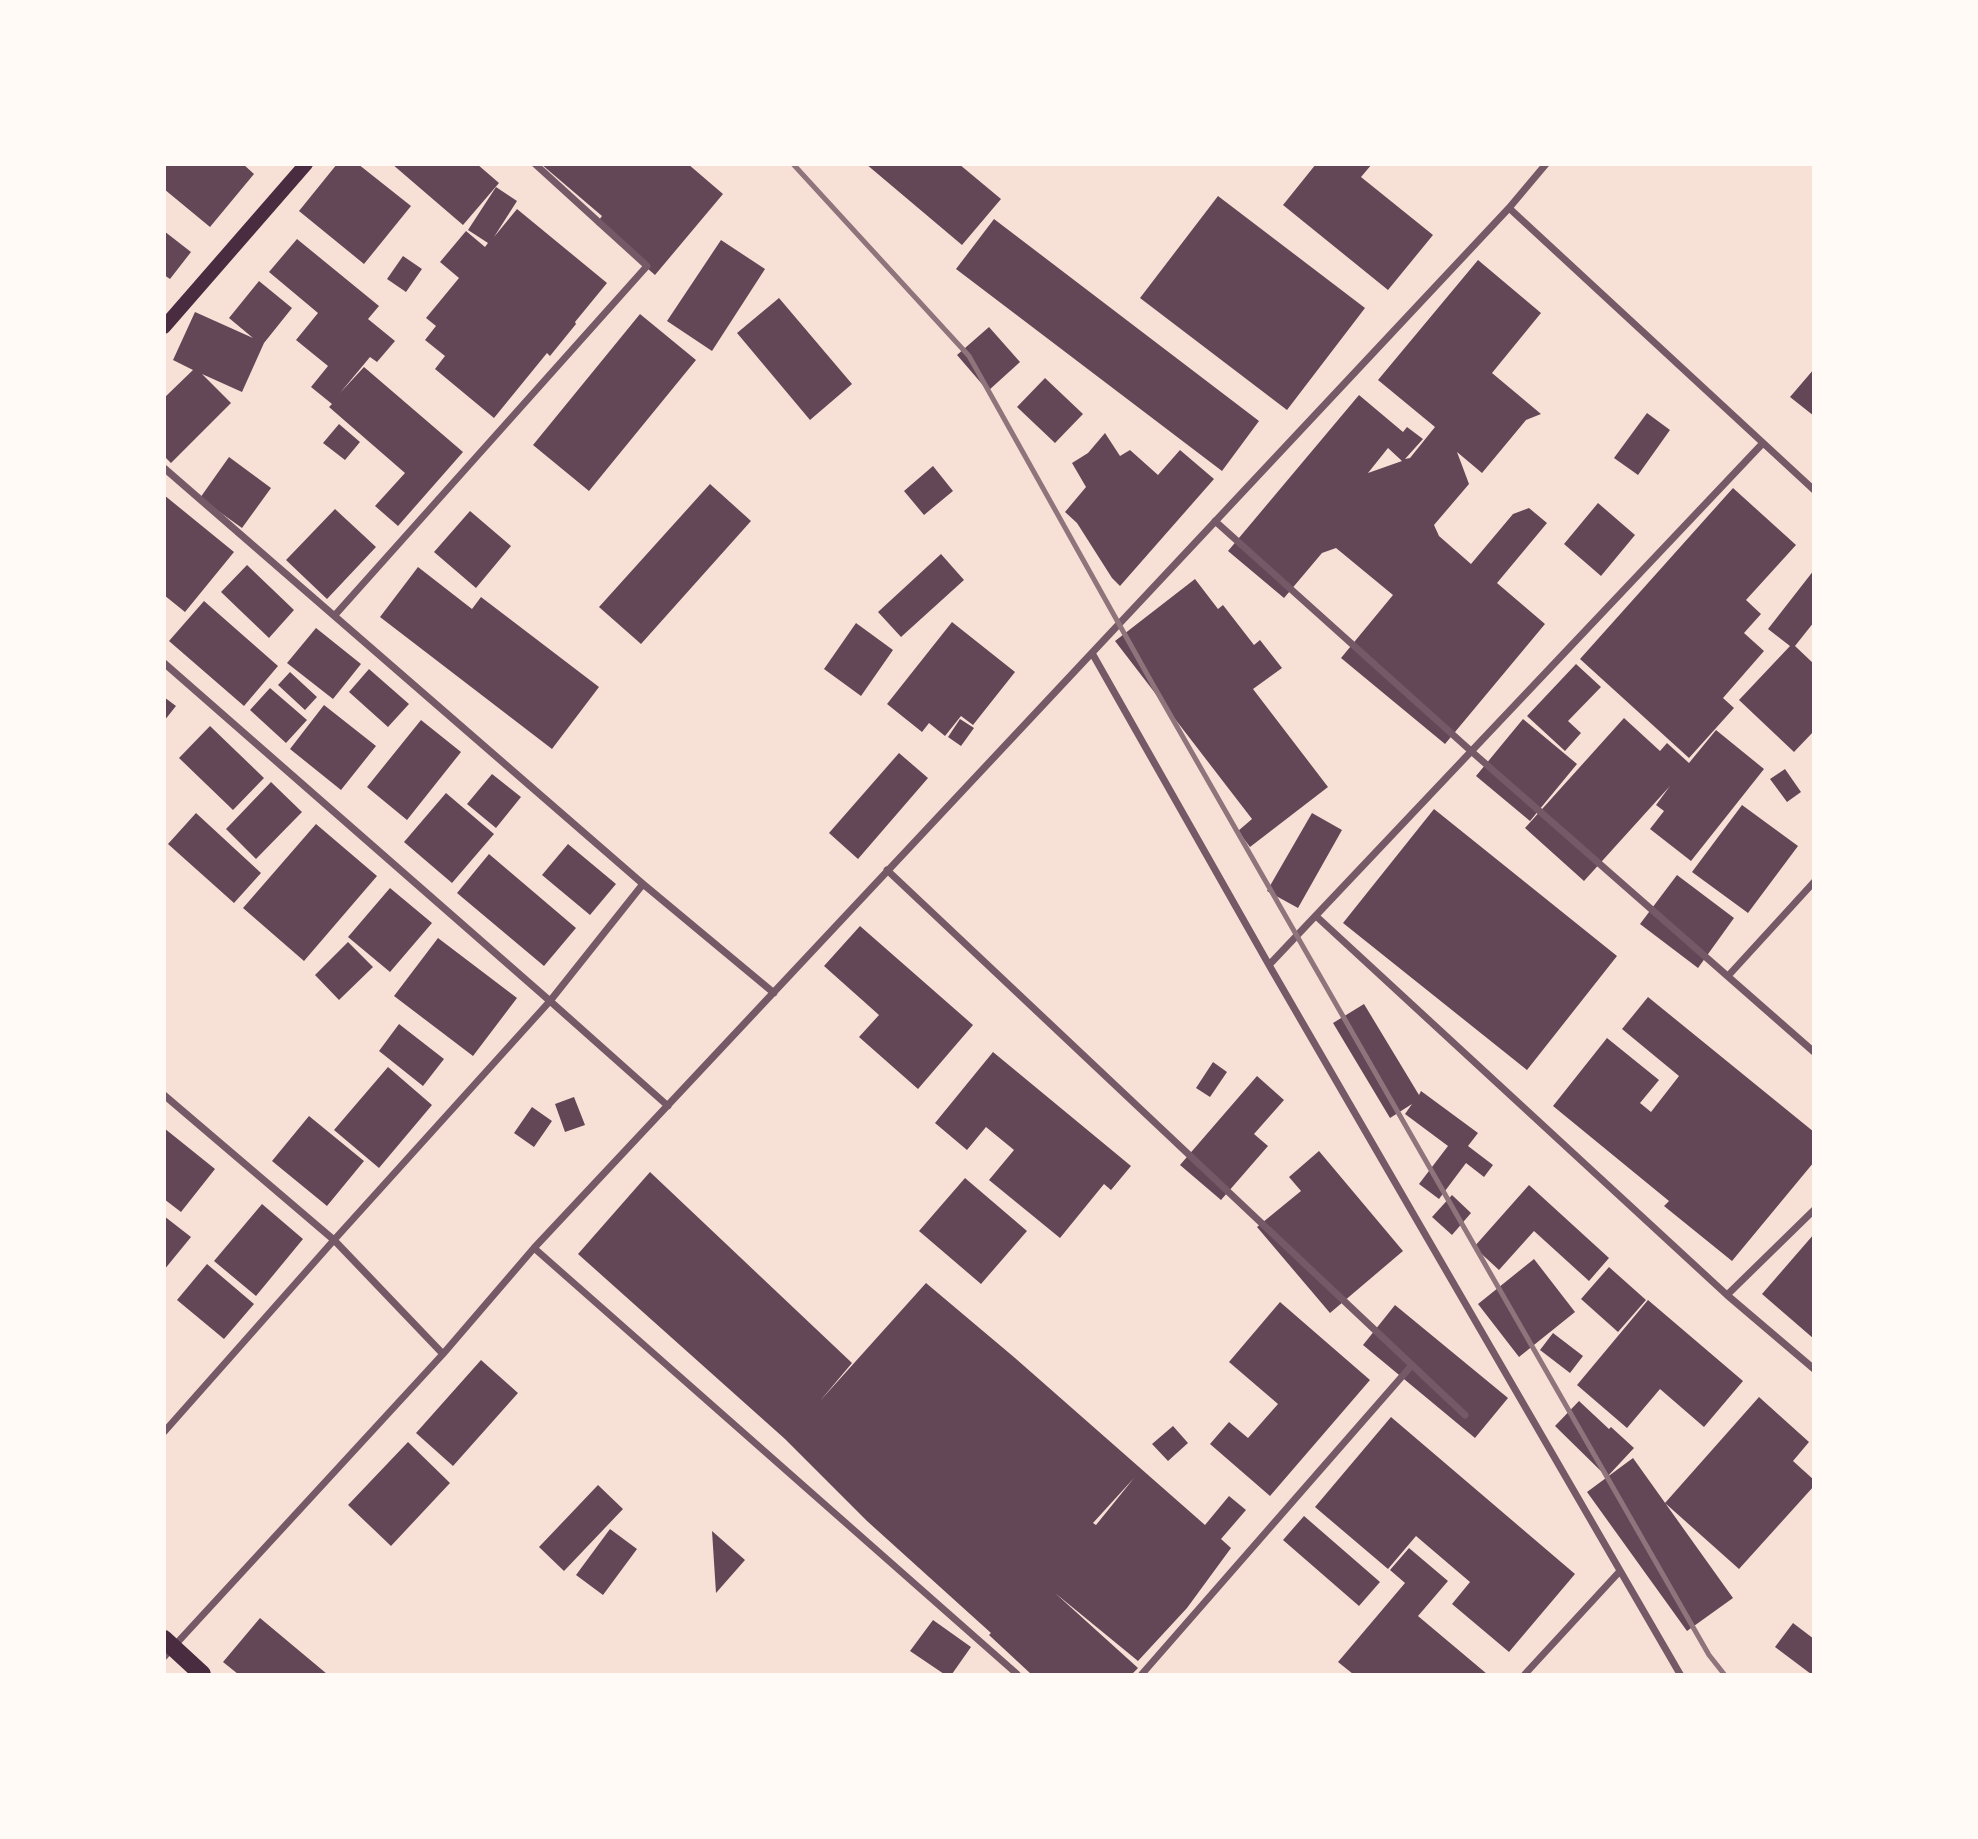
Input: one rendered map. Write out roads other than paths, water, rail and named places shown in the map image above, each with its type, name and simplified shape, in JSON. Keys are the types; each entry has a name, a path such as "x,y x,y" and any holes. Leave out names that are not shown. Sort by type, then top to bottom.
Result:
{"main road":[{"path":"164,327 306,164"},
{"path":"168,1647 202,1675"}],"street":[{"path":"335,615 647,266 535,164"},
{"path":"168,1647 443,1354 534,1248 1509,208 1546,164"},
{"path":"1509,208 1814,489"},
{"path":"1269,965 1763,443"},
{"path":"164,468 643,884 774,993"},
{"path":"1215,521 1471,751 1814,1052"},
{"path":"1092,653 1269,965 1680,1675"},
{"path":"164,663 668,1106"},
{"path":"887,870 1465,1415"},
{"path":"1728,976 1814,882"},
{"path":"164,1432 551,1001 643,884"},
{"path":"1316,916 1727,1295 1814,1369"},
{"path":"164,1095 334,1240 443,1354"},
{"path":"1727,1295 1814,1210"},
{"path":"534,1248 1017,1675"},
{"path":"1142,1675 1412,1365"},
{"path":"1525,1675 1620,1571"}],"railway":[{"path":"793,164 969,356 1152,683 1709,1655 1724,1674"}]}
